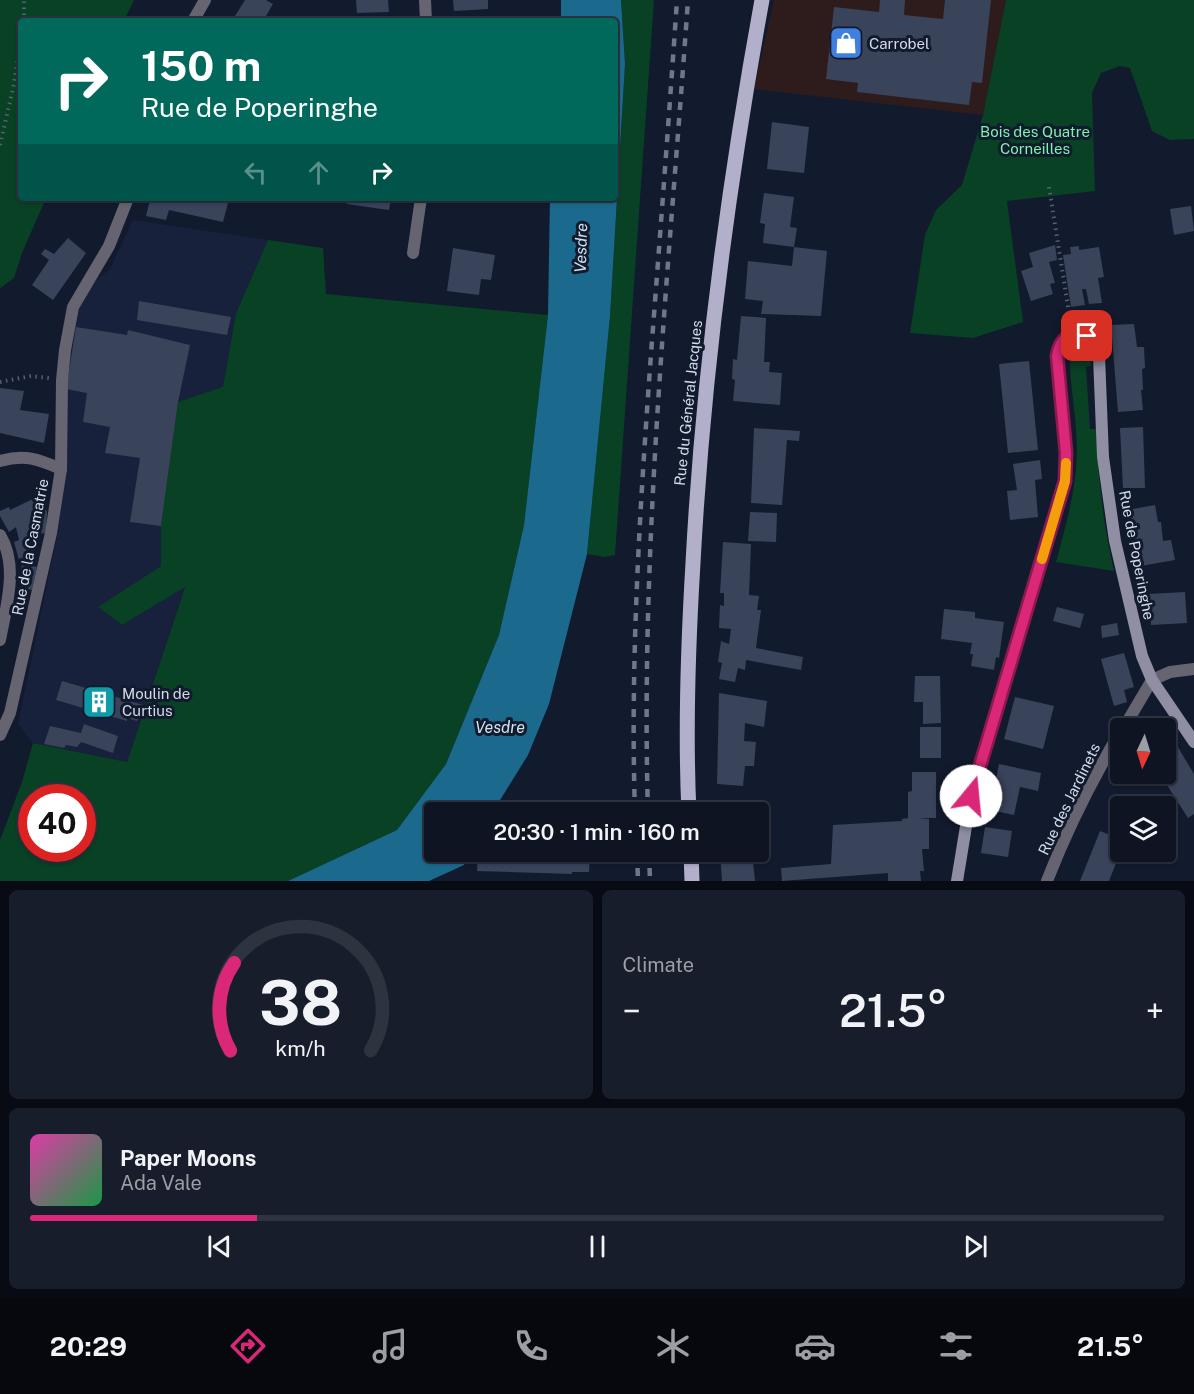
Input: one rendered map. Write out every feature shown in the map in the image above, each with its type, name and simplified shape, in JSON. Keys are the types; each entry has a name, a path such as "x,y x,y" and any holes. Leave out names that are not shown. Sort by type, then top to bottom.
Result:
{"main road":[{"name":"Rue du Général Jacques","path":"689,802 689,634 697,482 719,284 762,0"},
{"path":"691,862 692,881"}],"street":[{"path":"195,18 205,0"},
{"path":"425,0 426,18"},
{"name":"Rue de la Casmatrie","path":"0,735 10,714 51,533 61,469 62,380 65,350 74,307 109,246 127,201"},
{"path":"413,253 421,201"},
{"path":"957,881 971,796 1065,481 1066,453 1057,356 1062,341 1073,334"},
{"name":"Rue de Poperinghe","path":"1073,334 1087,336 1096,344 1099,356 1103,457 1115,541 1142,656 1152,680 1194,742"},
{"name":"Rue de la Casmatrie","path":"0,461 16,457 39,459 61,469"},
{"path":"0,535 6,544 11,579 0,640"},
{"path":"1152,680 1170,672 1194,669"},
{"name":"Rue des Jardinets","path":"1129,718 1152,680"},
{"name":"Rue des Jardinets","path":"1047,881 1062,842 1110,750"}],"path":[{"path":"24,0 24,18"},
{"path":"0,145 18,58"},
{"path":"1049,187 1073,334"},
{"path":"0,382 31,376"}],"shaded area":[{"path":"774,0 1006,0 983,115 754,89"},
{"path":"133,220 268,240 236,313 223,388 161,526 161,566 99,607 122,625 185,586 127,762 33,743 18,724 57,536 64,486 65,397 77,308 88,287 110,269"}],"green space":[{"path":"0,0 134,0 125,18 18,18 18,201 45,201 22,253 14,278 0,288"},
{"path":"621,0 654,0 615,555 605,557 587,554 610,316 625,64"},
{"name":"Bois des Quatre Corneilles","path":"1006,0 1194,0 1194,139 1170,140 1152,131 1130,68 1120,66 1101,73 1092,93 1095,191 1007,201 1023,322 973,338 910,333 925,235 936,210 962,185 983,115"},
{"path":"268,240 323,248 326,294 548,315 524,525 499,635 446,764 397,830 288,881 0,881 0,840 18,793 18,862 96,862 96,784 21,784 33,743 127,762 185,587 122,625 98,607 161,566 161,526 178,402 223,387 236,313"},
{"path":"1084,351 1091,358 1091,366 1086,367 1090,429 1096,429 1102,500 1114,571 1056,562 1075,481 1077,448 1070,362 1075,353"}],"water":[{"name":"Vesdre","path":"561,0 621,0 625,64 618,182 618,18 561,18"},
{"name":"Vesdre","path":"550,201 617,201 610,316 587,554 549,704 528,755 499,802 424,802 424,862 466,862 464,865 429,881 288,881 397,830 446,764 499,635 524,525 548,315"}],"building":[{"path":"245,0 266,0 273,4 265,18 235,16"},
{"path":"356,0 388,0 389,12 357,13"},
{"path":"453,0 488,0 488,9 454,11"},
{"path":"880,0 905,0 904,15 943,19 945,0 991,0 982,83 972,82 969,105 857,92 858,83 826,79 834,7 879,12"},
{"path":"772,122 809,127 804,173 767,169"},
{"path":"764,193 794,197 790,227 797,228 794,247 763,243 765,224 760,223"},
{"path":"150,201 169,203 170,201 228,201 223,222 169,210 166,220 146,216"},
{"path":"347,201 390,201 389,210 347,204"},
{"path":"1191,206 1194,231 1174,235 1170,209"},
{"path":"68,238 86,253 53,300 32,285 49,260 41,254 45,249 54,254"},
{"path":"1055,245 1057,260 1049,262 1055,283 1050,284 1053,294 1031,301 1021,271 1033,267 1029,253"},
{"path":"1079,246 1079,250 1099,247 1104,277 1098,278 1102,303 1089,304 1086,289 1082,289 1085,305 1071,307 1063,255 1071,254 1070,247"},
{"path":"794,247 827,251 821,316 761,314 763,301 745,299 748,261 792,266"},
{"path":"453,248 495,255 491,280 481,279 479,295 447,291"},
{"path":"139,301 231,317 227,335 137,320"},
{"path":"741,316 766,318 764,362 770,362 769,372 782,373 780,405 733,401 735,380 732,379 733,359 737,360"},
{"path":"1134,324 1137,347 1144,347 1145,368 1142,369 1143,390 1141,390 1143,410 1118,412 1111,325"},
{"path":"76,327 127,335 128,330 190,345 178,402 161,526 130,522 140,458 105,453 110,427 83,422 87,393 66,389"},
{"path":"1029,361 1038,450 1008,453 999,364"},
{"path":"0,388 24,391 20,410 49,414 44,443 0,433"},
{"path":"1143,427 1145,488 1123,488 1120,428"},
{"path":"754,428 800,431 799,441 787,440 782,505 751,503"},
{"path":"1040,460 1042,479 1035,480 1038,517 1010,520 1007,491 1017,490 1013,464"},
{"path":"41,495 47,512 46,533 31,535 36,562 34,561 33,566 37,567 32,590 20,587 22,560 19,560 14,542 19,540 16,527 9,532 0,516 0,511 9,507 10,510"},
{"path":"1155,505 1158,522 1161,522 1163,541 1171,540 1175,560 1141,566 1127,510"},
{"path":"750,512 777,513 776,542 748,541"},
{"path":"723,542 751,544 749,595 759,596 757,610 761,610 756,648 803,657 801,670 746,660 745,670 738,668 735,682 719,679 722,663 718,662 721,641 729,644 731,629 719,628 720,605 724,606 724,593 720,593"},
{"path":"1185,592 1187,623 1151,625 1149,594"},
{"path":"1057,607 1084,614 1080,628 1053,621"},
{"path":"944,609 975,612 975,618 1004,622 999,658 996,657 994,670 971,666 972,643 941,639"},
{"path":"1117,623 1119,635 1102,638 1101,626"},
{"path":"1124,653 1134,687 1124,690 1127,702 1114,706 1101,659"},
{"path":"915,676 940,676 941,723 923,724 923,702 914,702"},
{"name":"Moulin de Curtius","path":"62,681 143,705 137,721 127,718 127,721 56,700"},
{"path":"719,693 767,701 764,727 745,723 744,741 756,742 754,766 745,766 743,786 717,784"},
{"path":"1015,697 1054,706 1043,749 1004,739"},
{"path":"84,724 118,736 113,753 81,742 77,747 66,745 64,748 44,744 50,726 81,733"},
{"path":"920,727 941,727 941,758 920,758"},
{"path":"1176,744 1194,774 1194,814 1188,818 1166,784 1176,784"},
{"path":"999,764 1041,773 1038,791 1020,787 1014,815 990,810"},
{"path":"912,772 936,772 936,818 919,818 929,819 929,849 922,849 924,871 920,871 921,881 888,881 888,873 782,881 781,868 831,864 833,825 902,821 908,818 908,792 912,791"},
{"path":"746,800 746,802 717,802"},
{"path":"985,827 1012,831 1008,857 981,853"},
{"path":"1100,831 1110,835 1110,862 1116,862 1109,881 1080,881"},
{"path":"477,862 590,862 589,872 572,872 572,874 477,871"},
{"path":"721,862 753,862 755,881 722,881"}],"railway":[{"path":"635,802 635,641 640,526 677,0"},
{"path":"648,802 648,610 652,508 688,0"},
{"path":"637,862 638,881"},
{"path":"649,862 650,881"}],"slow traffic":[{"path":"1042,559 1065,481 1066,463"}],"place":[{"name":"Carrobel","path":"846,43"},
{"name":"Moulin de Curtius","path":"99,702"}],"route":[{"path":"971,796 1065,481 1066,453 1057,356 1059,347 1067,336 1073,334 1087,336"}]}
